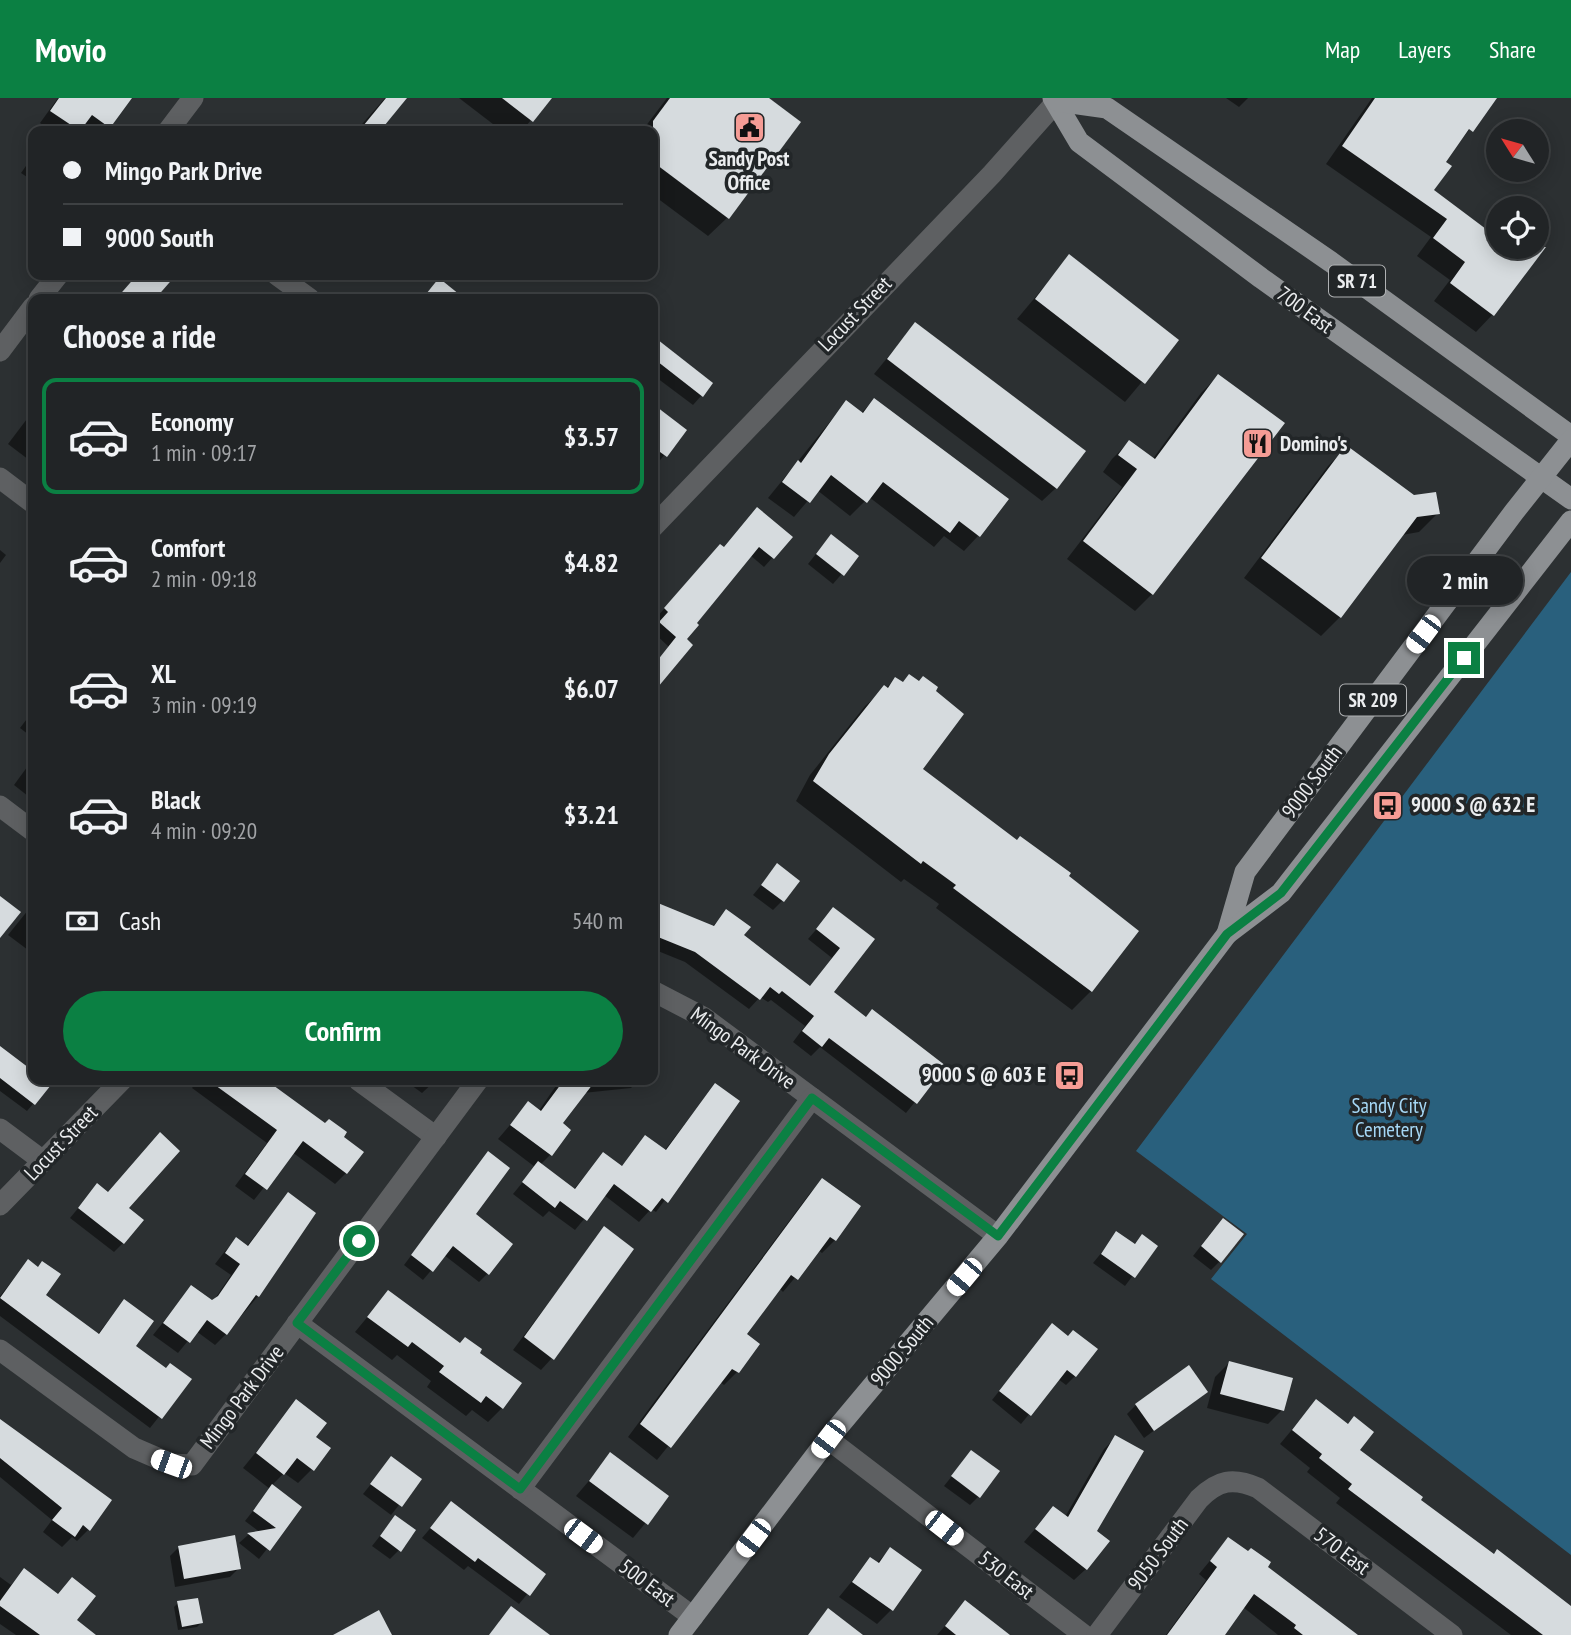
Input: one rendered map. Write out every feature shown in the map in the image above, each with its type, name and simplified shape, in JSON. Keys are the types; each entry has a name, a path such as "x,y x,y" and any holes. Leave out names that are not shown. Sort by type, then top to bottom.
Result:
{"main road":[{"name":"SR 71","path":"1055,100 1107,108 1331,262 1571,438"},
{"name":"700 East","path":"1055,100 1079,142 1261,278 1571,499"},
{"name":"9000 South","path":"1227,934 1245,872 1571,438"},
{"name":"9000 South","path":"679,1635 828,1439 998,1236 1227,934 1281,893 1571,521"}],"street":[{"path":"172,126 193,98"},
{"name":"Locust Street","path":"658,522 992,174 1055,100"},
{"path":"43,294 54,280"},
{"path":"284,280 303,294"},
{"path":"0,351 28,314"},
{"path":"0,478 28,499"},
{"path":"0,806 28,827"},
{"name":"Mingo Park Drive","path":"658,994 703,1017 998,1236"},
{"name":"Locust Street","path":"0,1205 116,1085"},
{"path":"365,1085 436,1137"},
{"name":"Mingo Park Drive","path":"0,1350 134,1448 171,1464 192,1465 474,1085"},
{"path":"520,1489 812,1098"},
{"path":"0,1129 43,1161"},
{"name":"500 East","path":"297,1323 692,1617"},
{"name":"530 East","path":"828,1439 1084,1635"},
{"name":"9050 South","path":"1097,1635 1199,1499 1211,1487 1226,1480"},
{"name":"570 East","path":"1226,1480 1242,1481 1258,1488 1452,1635"}],"green space":[{"name":"Sandy City Cemetery","path":"1571,572 1571,1555 1211,1279 1247,1234 1136,1151"}],"building":[{"path":"59,98 132,98 111,126 92,115 84,126 72,126 50,111"},
{"path":"386,98 407,98 384,126 363,126"},
{"path":"502,98 552,98 533,122"},
{"path":"670,98 769,98 801,122 729,219 658,166 658,126 653,126 653,121"},
{"path":"1375,98 1497,98 1473,132 1469,129 1446,162 1452,166 1434,190 1486,229 1486,259 1537,259 1494,316 1450,283 1465,262 1433,238 1447,219 1342,146"},
{"path":"1069,254 1179,340 1145,384 1035,299"},
{"path":"133,280 172,280 159,294 120,294"},
{"path":"437,280 441,280 459,294 426,294"},
{"path":"915,322 1086,451 1057,489 887,359"},
{"path":"658,340 713,383 703,397 658,362"},
{"path":"1218,374 1285,423 1153,595 1083,541 1137,469 1118,455 1129,440 1155,459"},
{"path":"874,398 1009,499 980,537 959,521 950,533 883,482 867,503 831,475 810,503 782,482 798,460 801,463 846,400 863,413"},
{"path":"658,408 687,430 667,457 658,451"},
{"path":"1346,445 1414,495 1436,492 1440,514 1417,517 1341,618 1261,558"},
{"path":"757,507 793,537 774,559 759,547 697,623 699,625 687,639 693,645 658,687 658,660 676,637 659,622 668,612 664,608 720,544 724,547"},
{"path":"831,534 859,556 844,576 816,554"},
{"path":"909,674 919,681 923,676 938,687 936,691 964,714 923,769 1017,840 1020,836 1071,873 1069,876 1139,931 1092,992 953,888 956,885 923,861 921,864 813,781 829,754 884,685 888,688 895,677 903,682"},
{"path":"777,863 800,881 784,902 761,885"},
{"path":"0,896 21,912 0,938"},
{"path":"658,903 714,926 726,909 751,927 744,935 810,986 840,948 816,929 833,907 875,939 834,992 866,1017 872,1009 946,1066 917,1104 829,1038 822,1047 802,1031 814,1016 782,991 779,994 770,987 760,1000 695,952 658,937"},
{"path":"0,1046 28,1067 28,1085 51,1085 35,1105 0,1078"},
{"path":"715,1083 740,1101 668,1203 662,1198 651,1212 614,1184 587,1221 560,1201 555,1208 522,1182 538,1161 575,1189 603,1152 622,1166 645,1135 666,1150"},
{"path":"215,1085 273,1085 325,1123 329,1119 347,1132 344,1137 364,1152 347,1174 303,1141 267,1190 245,1174 277,1130"},
{"path":"560,1085 592,1085 563,1123 571,1130 552,1156 510,1125 528,1101 541,1111"},
{"path":"160,1132 180,1151 129,1208 144,1220 124,1244 78,1208 97,1183 108,1192"},
{"path":"488,1151 510,1168 476,1214 513,1244 489,1275 453,1246 433,1272 411,1255"},
{"path":"822,1178 861,1206 836,1241 830,1237 798,1280 791,1275 747,1334 760,1344 739,1373 732,1369 671,1448 640,1424"},
{"path":"288,1192 316,1213 259,1297 256,1295 227,1335 207,1320 190,1343 163,1323 191,1285 212,1300 218,1296 240,1264 225,1253 236,1237 248,1246"},
{"path":"1223,1218 1244,1234 1221,1263 1201,1246"},
{"path":"604,1226 634,1249 554,1360 524,1337"},
{"path":"1116,1231 1135,1244 1142,1234 1158,1246 1135,1278 1101,1254"},
{"path":"28,1259 38,1267 42,1261 61,1274 46,1295 99,1334 124,1299 154,1321 136,1346 166,1368 170,1363 192,1379 162,1419 0,1298"},
{"path":"388,1290 460,1343 465,1337 482,1349 480,1353 522,1383 503,1409 486,1396 481,1403 439,1372 444,1366 412,1342 408,1347 367,1317"},
{"path":"1052,1323 1068,1336 1073,1330 1098,1349 1076,1377 1067,1370 1031,1416 999,1391"},
{"path":"1229,1361 1293,1378 1284,1411 1220,1394"},
{"path":"1189,1365 1208,1392 1154,1431 1135,1404"},
{"path":"296,1399 327,1423 316,1437 331,1448 314,1471 297,1458 284,1475 256,1453"},
{"path":"1316,1399 1348,1424 1354,1416 1374,1432 1360,1450 1423,1497 1421,1500 1494,1554 1497,1549 1571,1606 1571,1635 1543,1635 1348,1489 1352,1484 1319,1458 1322,1454 1292,1430"},
{"path":"0,1419 112,1500 90,1531 83,1525 75,1537 52,1520 62,1508 0,1458"},
{"path":"1115,1435 1144,1451 1097,1531 1110,1541 1087,1570 1035,1529 1053,1506 1068,1517"},
{"path":"971,1450 1000,1471 980,1498 951,1476"},
{"path":"610,1452 669,1496 648,1525 589,1481"},
{"path":"391,1456 422,1479 402,1507 370,1484"},
{"path":"272,1484 302,1507 270,1551 247,1533 276,1528 253,1511"},
{"path":"451,1501 546,1574 530,1596 478,1558 475,1562 430,1528"},
{"path":"395,1515 416,1530 401,1552 380,1536"},
{"path":"235,1535 241,1569 184,1579 178,1546"},
{"path":"1228,1537 1271,1562 1268,1567 1358,1635 1303,1635 1294,1628 1296,1625 1254,1594 1225,1635 1167,1635 1217,1567 1210,1561"},
{"path":"890,1547 922,1570 893,1611 852,1582 870,1557 879,1563"},
{"path":"24,1568 58,1594 72,1577 96,1596 77,1620 96,1635 40,1635 0,1606 0,1601"},
{"path":"198,1598 203,1623 182,1627 177,1601"},
{"path":"965,1600 1010,1635 956,1635 945,1626"},
{"path":"511,1606 550,1635 489,1635"},
{"path":"828,1608 863,1635 808,1635"},
{"path":"379,1610 392,1635 333,1635"}],"place":[{"name":"Sandy Post Office","path":"749,127"},
{"name":"Domino's","path":"1257,444"},
{"name":"9000 S @ 632 E","path":"1388,805"},
{"name":"9000 S @ 603 E","path":"1069,1075"}],"route":[{"path":"359,1241 297,1323 520,1489 812,1098 998,1236 1227,934 1281,893 1464,658"}]}
